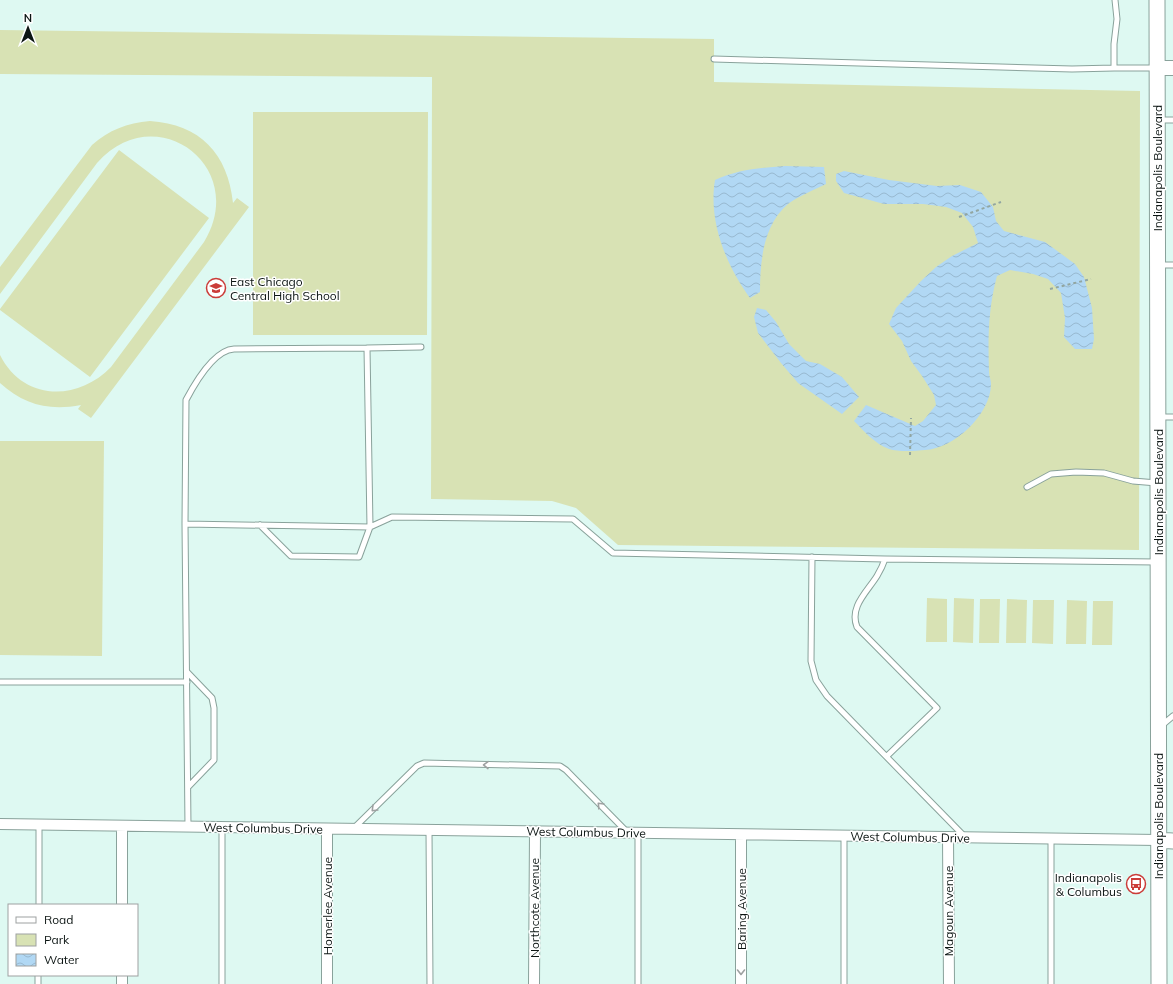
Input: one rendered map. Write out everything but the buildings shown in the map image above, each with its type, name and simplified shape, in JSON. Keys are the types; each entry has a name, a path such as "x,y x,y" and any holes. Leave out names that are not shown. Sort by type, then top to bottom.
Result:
{"main road":[{"name":"Indianapolis Boulevard","path":"1157,0 1158,728 1166,840 1159,984"}],"street":[{"path":"1157,68 1173,68"},
{"name":"West Columbus Drive","path":"0,824 1166,840"},
{"path":"122,826 122,904"},
{"name":"Homerlee Avenue","path":"326,984 327,829"},
{"name":"Northcote Avenue","path":"534,832 534,984"},
{"name":"Baring Avenue","path":"741,834 741,984"},
{"name":"Magoun Avenue","path":"948,837 948,984"}],"lane":[{"path":"1114,68 1114,44 1117,20 1115,0"},
{"path":"714,59 1072,69 1157,68"},
{"path":"1157,120 1173,120"},
{"path":"1157,265 1173,265"},
{"path":"188,827 185,524 186,400 194,384 218,355 228,349 421,347"},
{"path":"260,525 291,556 359,557 370,527 367,348"},
{"path":"1157,417 1173,417"},
{"path":"1028,487 1051,474 1076,472 1104,473 1133,481 1158,483"},
{"path":"185,524 370,527 392,517 573,519 613,553 885,559 1158,562"},
{"path":"812,557 811,662 816,680 827,696 966,838"},
{"path":"885,559 878,576 859,602 854,612 854,620 857,627 937,708 887,756"},
{"path":"187,672 212,698 214,708 214,760 188,787"},
{"path":"0,682 187,682"},
{"path":"1158,728 1173,716"},
{"path":"354,829 417,766 424,763 560,766 566,770 628,833"},
{"path":"39,825 39,904"},
{"path":"222,827 222,984"},
{"path":"429,830 430,984"},
{"path":"638,833 638,984"},
{"path":"844,836 844,984"},
{"path":"1051,839 1051,984"}],"path":[{"path":"959,217 1001,202"},
{"path":"1050,289 1091,279"},
{"path":"910,455 911,418"}],"green space":[{"path":"0,30 714,39 714,82 1140,91 1139,550 618,545 576,508 552,501 431,499 432,77 0,74"},
{"path":"253,112 428,112 427,335 253,335"},
{"path":"150,121 168,123 197,135 218,156 225,170 233,203 237,198 249,207 91,418 78,409 81,405 69,407 48,406 18,397 0,383 0,355 10,370 22,381 36,388 51,391 67,391 83,386 97,378 111,367 204,242 215,214 215,188 206,166 190,149 168,139 145,137 120,144 97,163 0,294 0,267 92,145 105,135 119,128 134,123"},
{"path":"119,150 209,218 90,377 0,309"},
{"path":"0,441 104,441 102,656 0,655"},
{"path":"927,598 947,599 947,642 926,642"},
{"path":"954,598 974,599 973,643 953,642"},
{"path":"980,599 1000,599 999,643 979,643"},
{"path":"1007,599 1027,600 1026,643 1006,643"},
{"path":"1033,600 1054,600 1053,644 1032,643"},
{"path":"1067,600 1087,601 1086,644 1066,644"},
{"path":"1093,601 1113,601 1112,645 1092,645"}],"water":[{"path":"785,166 824,167 826,184 788,204 773,222 768,233 762,257 760,292 750,298 733,271 721,242 714,211 715,180 741,171"},
{"path":"844,171 889,180 937,186 960,185 981,192 993,207 996,221 1004,231 1045,242 1075,264 1084,277 1092,308 1094,339 1092,349 1075,349 1064,337 1065,318 1061,293 1048,279 1033,274 1010,270 997,276 994,288 990,312 989,336 989,372 991,384 985,407 978,418 959,437 936,448 917,451 897,451 879,444 854,421 866,405 915,426 923,421 936,405 934,395 911,361 902,341 889,324 896,308 936,267 952,256 978,243 973,227 962,213 946,207 923,204 884,204 844,193 836,181 836,174"},
{"path":"757,308 766,310 776,322 789,344 806,361 820,364 842,377 859,397 842,414 798,383 781,363 758,333 754,317"}],"place":[{"name":"East Chicago Central High School","path":"216,288"},
{"name":"Indianapolis & Columbus","path":"1136,884"}]}
